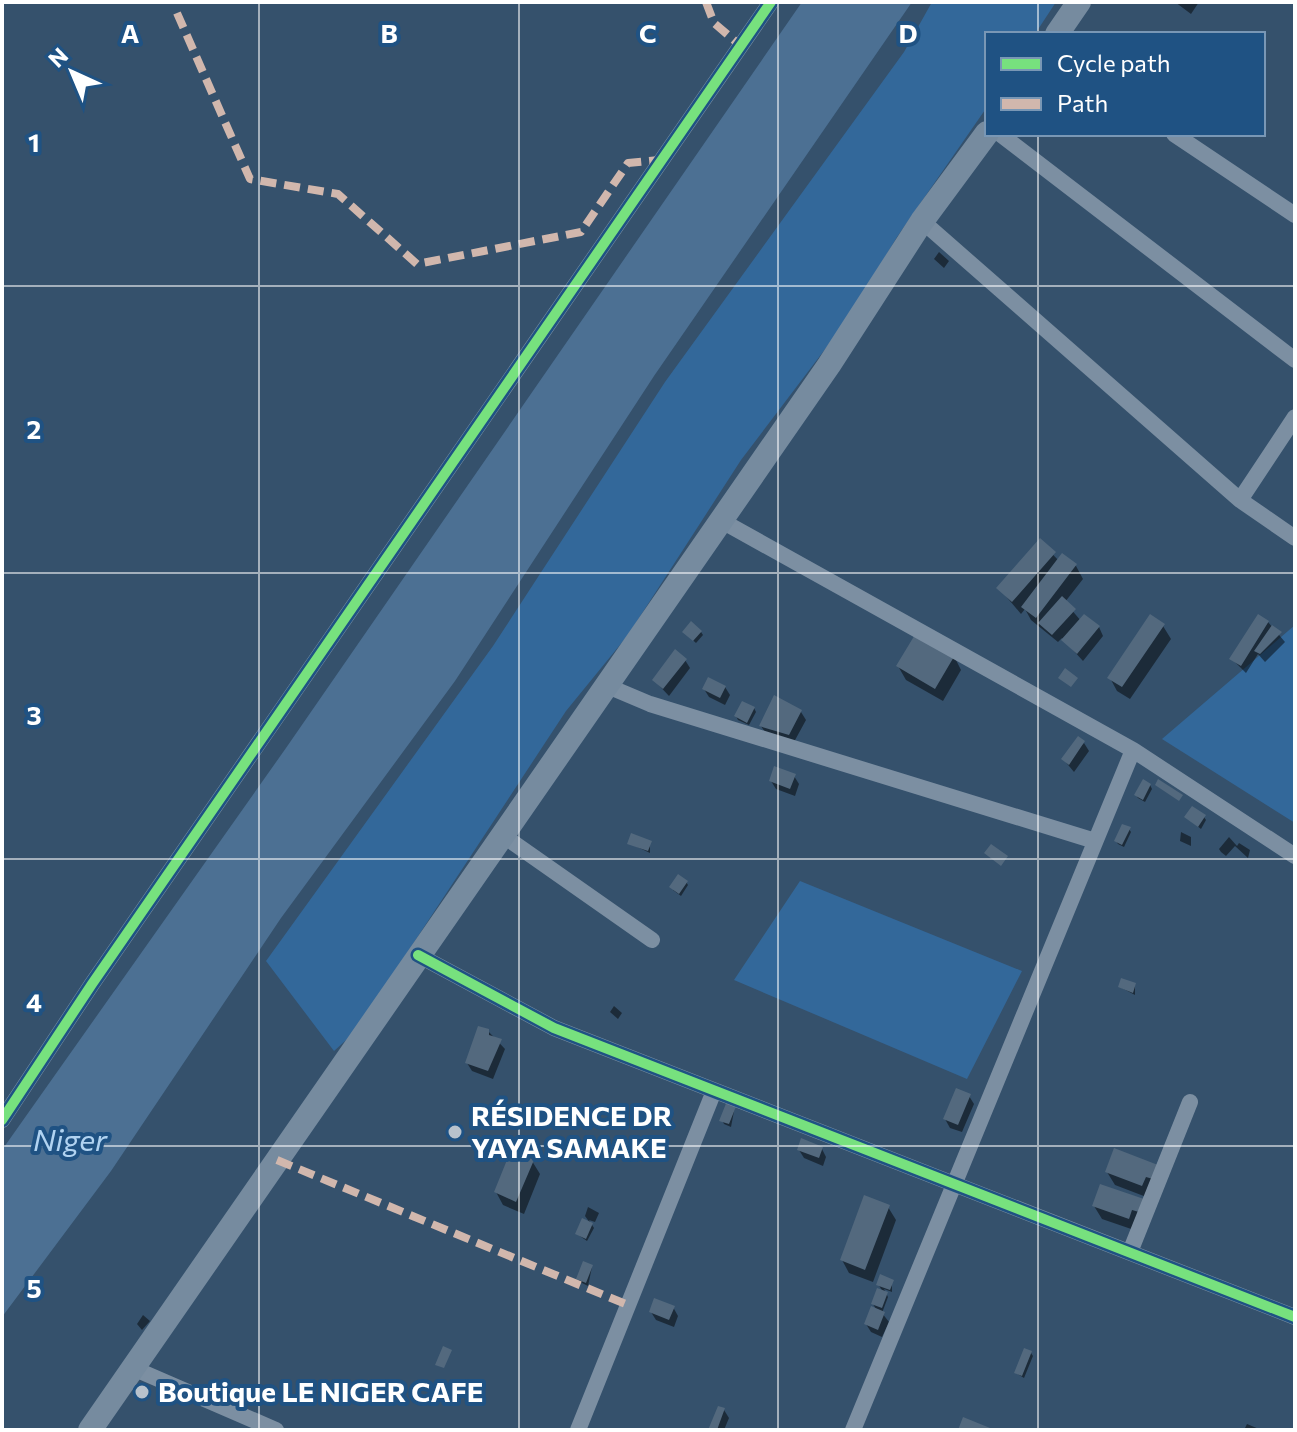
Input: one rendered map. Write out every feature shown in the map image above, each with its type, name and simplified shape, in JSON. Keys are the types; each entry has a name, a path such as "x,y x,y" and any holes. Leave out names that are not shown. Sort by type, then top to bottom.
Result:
{"main road":[{"path":"1058,32 1079,2"},
{"path":"90,1430 829,365 922,221 985,136"}],"street":[{"path":"2,1120 100,972 771,2"},
{"path":"1003,136 1295,360"},
{"path":"1177,136 1295,215"},
{"path":"922,221 1240,500 1295,538"},
{"path":"1240,500 1295,417"},
{"path":"720,520 1133,750 1295,856"},
{"path":"605,685 650,704 1095,841"},
{"path":"853,1430 1133,750"},
{"path":"501,834 652,940"},
{"path":"418,955 554,1028 1295,1317"},
{"path":"578,1430 714,1091"},
{"path":"1130,1252 1190,1102"},
{"path":"135,1369 276,1430"}],"shaded area":[{"path":"932,2 1056,2 1036,32 985,32 985,110 897,237 848,319 741,460 628,635 566,711 355,1032 334,1051 266,961 493,646 665,382 904,52"},
{"path":"1295,625 1295,823 1162,739"},
{"path":"800,881 1022,971 967,1079 734,980"}],"water":[{"name":"Niger","path":"802,2 912,2 654,376 455,681 281,918 111,1171 2,1317 2,1150 286,748"}],"building":[{"path":"1040,538 1056,552 1012,602 996,588"},
{"path":"1062,553 1077,564 1036,618 1021,607"},
{"path":"1062,596 1076,609 1052,635 1038,623"},
{"path":"1084,614 1100,626 1077,654 1061,640"},
{"path":"1150,614 1165,624 1122,687 1107,678"},
{"path":"1258,614 1269,621 1241,666 1229,659"},
{"path":"691,621 702,631 693,641 682,632"},
{"path":"1272,625 1282,632 1260,654 1254,651"},
{"path":"916,633 955,655 935,689 896,666"},
{"path":"675,649 687,659 663,689 652,680"},
{"path":"1065,668 1078,678 1071,687 1058,678"},
{"path":"708,677 726,686 720,698 702,689"},
{"path":"774,695 802,710 789,735 759,726"},
{"path":"742,701 755,707 747,723 734,716"},
{"path":"1078,736 1085,741 1069,765 1061,759"},
{"path":"774,766 796,774 790,789 769,781"},
{"path":"1143,779 1151,784 1143,800 1134,795"},
{"path":"1158,779 1183,795 1179,801 1155,785"},
{"path":"1192,806 1206,815 1198,827 1184,817"},
{"path":"1122,824 1131,827 1122,845 1114,841"},
{"path":"631,833 652,841 648,851 627,844"},
{"path":"991,844 1008,856 1001,866 984,853"},
{"path":"678,874 688,881 679,894 669,887"},
{"path":"1121,978 1136,983 1133,993 1118,987"},
{"path":"478,1026 489,1029 489,1035 502,1039 488,1071 465,1063"},
{"path":"956,1088 971,1094 958,1125 943,1119"},
{"path":"727,1101 737,1104 729,1124 719,1121"},
{"path":"801,1138 823,1147 819,1158 797,1150"},
{"path":"1114,1148 1158,1165 1153,1179 1146,1177 1142,1186 1105,1172"},
{"path":"511,1150 534,1160 516,1202 494,1192"},
{"path":"1100,1184 1144,1199 1139,1212 1132,1210 1129,1219 1092,1206"},
{"path":"864,1195 890,1205 865,1270 840,1260"},
{"path":"582,1218 593,1223 586,1239 575,1234"},
{"path":"583,1261 593,1265 586,1283 576,1279"},
{"path":"880,1274 894,1280 890,1290 876,1285"},
{"path":"877,1288 888,1292 882,1308 871,1304"},
{"path":"654,1298 675,1306 669,1320 649,1312"},
{"path":"871,1306 885,1312 878,1330 864,1324"},
{"path":"443,1346 452,1350 444,1368 435,1365"},
{"path":"1024,1348 1032,1351 1022,1376 1014,1373"},
{"path":"718,1406 725,1408 717,1430 708,1430"},
{"path":"963,1417 995,1430 958,1430"}],"marked path":[{"path":"706,2 714,23 742,47"},
{"path":"177,13 250,179 338,194 417,264 581,232 628,163 659,160"},
{"path":"277,1160 628,1305"}],"cycle path":[{"path":"2,1120 92,984 771,2"},
{"path":"418,955 554,1028 1295,1317"}],"place":[{"name":"RÉSIDENCE DR YAYA SAMAKE","path":"455,1132"},
{"name":"Boutique LE NIGER CAFE","path":"142,1392"}]}
